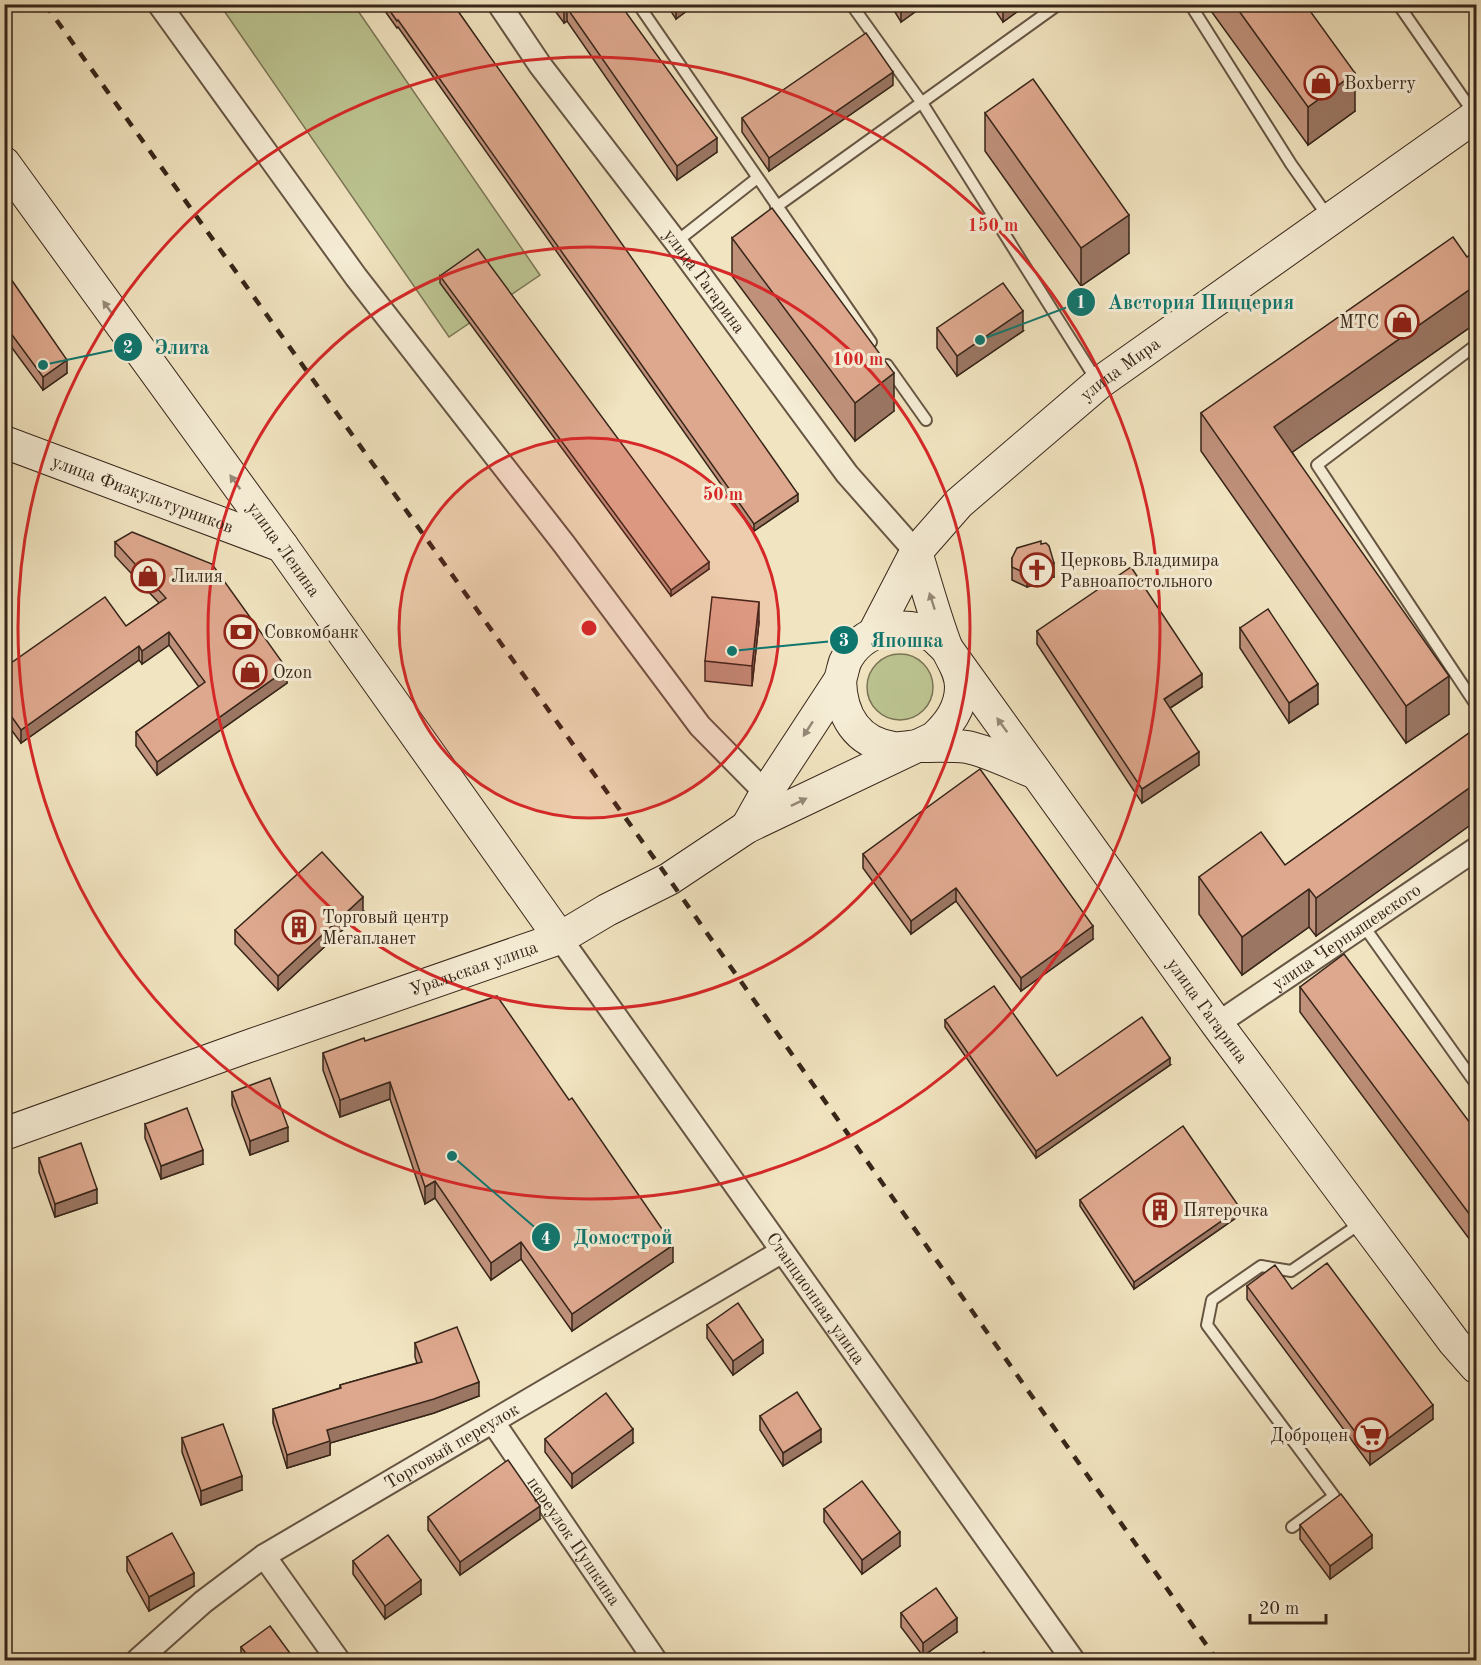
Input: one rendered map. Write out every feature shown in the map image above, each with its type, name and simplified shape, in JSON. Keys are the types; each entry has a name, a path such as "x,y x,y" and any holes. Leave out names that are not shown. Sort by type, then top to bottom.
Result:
{"main road":[{"name":"улица Мира","path":"874,633 916,552 959,503 1099,383 1476,117"},
{"name":"улица Ленина","path":"4,164 282,546 560,938"},
{"name":"улица Физкультурников","path":"4,442 282,546"},
{"path":"916,552 948,650 957,668 961,688 957,707 948,725 934,738 916,746"},
{"path":"747,827 840,680 846,662 857,645 874,633 893,628 914,629 933,636 948,650"},
{"name":"улица Гагарина","path":"948,650 1217,1024 1454,1342 1476,1367"},
{"path":"840,680 841,700 848,718 860,734 877,744 896,748 969,747 1036,773"},
{"name":"Уральская улица","path":"4,1134 560,938 607,910 669,879 747,827 916,746"}],"street":[{"path":"159,4 356,277 564,544 700,726 766,794"},
{"name":"улица Гагарина","path":"499,4 540,64 676,242 847,474 916,552"},
{"name":"улица Чернышевского","path":"1217,1024 1476,849"},
{"name":"Станционная улица","path":"560,938 1073,1660"},
{"name":"Торговый переулок","path":"138,1660 203,1602 264,1556 781,1252"},
{"name":"переулок Пушкина","path":"493,1422 655,1660"},
{"path":"264,1556 338,1660"}],"lane":[{"path":"638,4 726,130 756,179 926,420"},
{"path":"851,4 922,104 1099,383"},
{"path":"776,207 1059,4"},
{"path":"1190,4 1291,164 1330,219"},
{"path":"1398,4 1476,117"},
{"path":"676,242 756,179"},
{"path":"1476,345 1317,465 1476,705"},
{"path":"1363,925 1476,1084"},
{"path":"1292,1527 1334,1497 1207,1325 1212,1300 1261,1266 1290,1271 1364,1221"}],"green space":[{"path":"220,5 354,5 540,275 449,337"},
{"path":"900,654 913,657 923,664 930,674 933,687 930,700 923,710 913,717 900,720 887,717 877,710 870,700 867,687 870,674 877,664 887,657"}],"building":[{"path":"385,4 453,4 798,494 754,524"},
{"path":"560,4 620,4 717,138 677,166 567,8 564,10"},
{"path":"671,4 686,4 676,12"},
{"path":"1000,4 1010,4 1003,9"},
{"path":"1234,4 1305,4 1355,73 1308,107"},
{"path":"866,33 893,72 769,158 742,118"},
{"path":"1033,79 1129,215 1081,248 985,113"},
{"path":"772,208 894,373 855,403 732,238"},
{"path":"1453,237 1467,257 1476,251 1476,285 1274,427 1449,676 1406,706 1201,413"},
{"path":"478,249 709,562 671,590 440,276"},
{"path":"4,269 67,360 43,377 4,324"},
{"path":"1003,283 1023,311 957,356 937,328"},
{"path":"132,532 212,564 287,669 157,762 136,732 205,682 169,632 142,651 139,646 21,730 4,706 4,668 105,597 126,626 166,598 115,542"},
{"path":"1041,541 1041,544 1046,543 1049,546 1054,563 1050,567 1027,574 1012,567 1012,558 1017,548"},
{"path":"1131,567 1202,674 1164,699 1199,752 1142,789 1037,631"},
{"path":"712,597 759,602 752,666 705,661"},
{"path":"1268,609 1318,684 1289,703 1240,628"},
{"path":"1476,728 1476,783 1316,898 1309,889 1242,937 1199,877 1261,832 1285,865"},
{"path":"980,769 1093,926 1021,978 956,888 911,921 863,854"},
{"name":"Торговый центр Мегапланет","path":"322,852 363,897 278,976 235,930"},
{"path":"1344,954 1476,1131 1476,1223 1300,987"},
{"path":"994,986 1057,1076 1142,1017 1170,1058 1036,1151 945,1020"},
{"path":"497,996 569,1100 572,1098 673,1245 572,1314 521,1242 491,1263 435,1181 425,1187 390,1082 340,1100 323,1053"},
{"path":"270,1078 288,1127 250,1141 232,1092"},
{"path":"187,1108 203,1150 161,1166 145,1124"},
{"name":"Пятерочка","path":"1183,1126 1240,1208 1134,1282 1080,1200"},
{"path":"81,1143 97,1189 55,1204 39,1158"},
{"path":"1327,1263 1433,1405 1370,1452 1247,1286 1275,1265 1292,1289"},
{"path":"738,1303 763,1340 733,1361 707,1325"},
{"path":"457,1327 479,1382 434,1399 327,1430 330,1441 287,1455 273,1409 341,1388 340,1385 422,1362 415,1343"},
{"path":"797,1392 821,1429 783,1453 760,1416"},
{"path":"606,1393 633,1429 572,1474 545,1439"},
{"path":"223,1424 242,1476 201,1491 182,1438"},
{"path":"508,1460 540,1506 460,1562 428,1517"},
{"path":"862,1481 900,1532 862,1560 824,1509"},
{"path":"1341,1494 1372,1535 1330,1566 1300,1525"},
{"path":"172,1533 194,1573 149,1597 127,1557"},
{"path":"388,1535 421,1580 385,1606 353,1561"},
{"path":"936,1588 957,1618 923,1643 901,1613"},
{"path":"270,1626 295,1660 251,1660 241,1647"},
{"path":"984,1652 990,1660 970,1660"}],"railway":[{"path":"45,4 669,879 1217,1660"}],"place":[{"name":"Boxberry","path":"1321,83"},
{"name":"МТС","path":"1402,322"},
{"name":"Австория Пиццерия","path":"980,340"},
{"name":"Элита","path":"43,365"},
{"name":"Церковь Владимира Равноапостольного","path":"1037,570"},
{"name":"Лилия","path":"148,576"},
{"name":"Совкомбанк","path":"241,632"},
{"name":"Япошка","path":"732,651"},
{"name":"Ozon","path":"250,672"},
{"name":"Торговый центр Мегапланет","path":"299,927"},
{"name":"Домострой","path":"452,1156"},
{"name":"Пятерочка","path":"1160,1210"},
{"name":"Доброцен","path":"1371,1435"}]}
